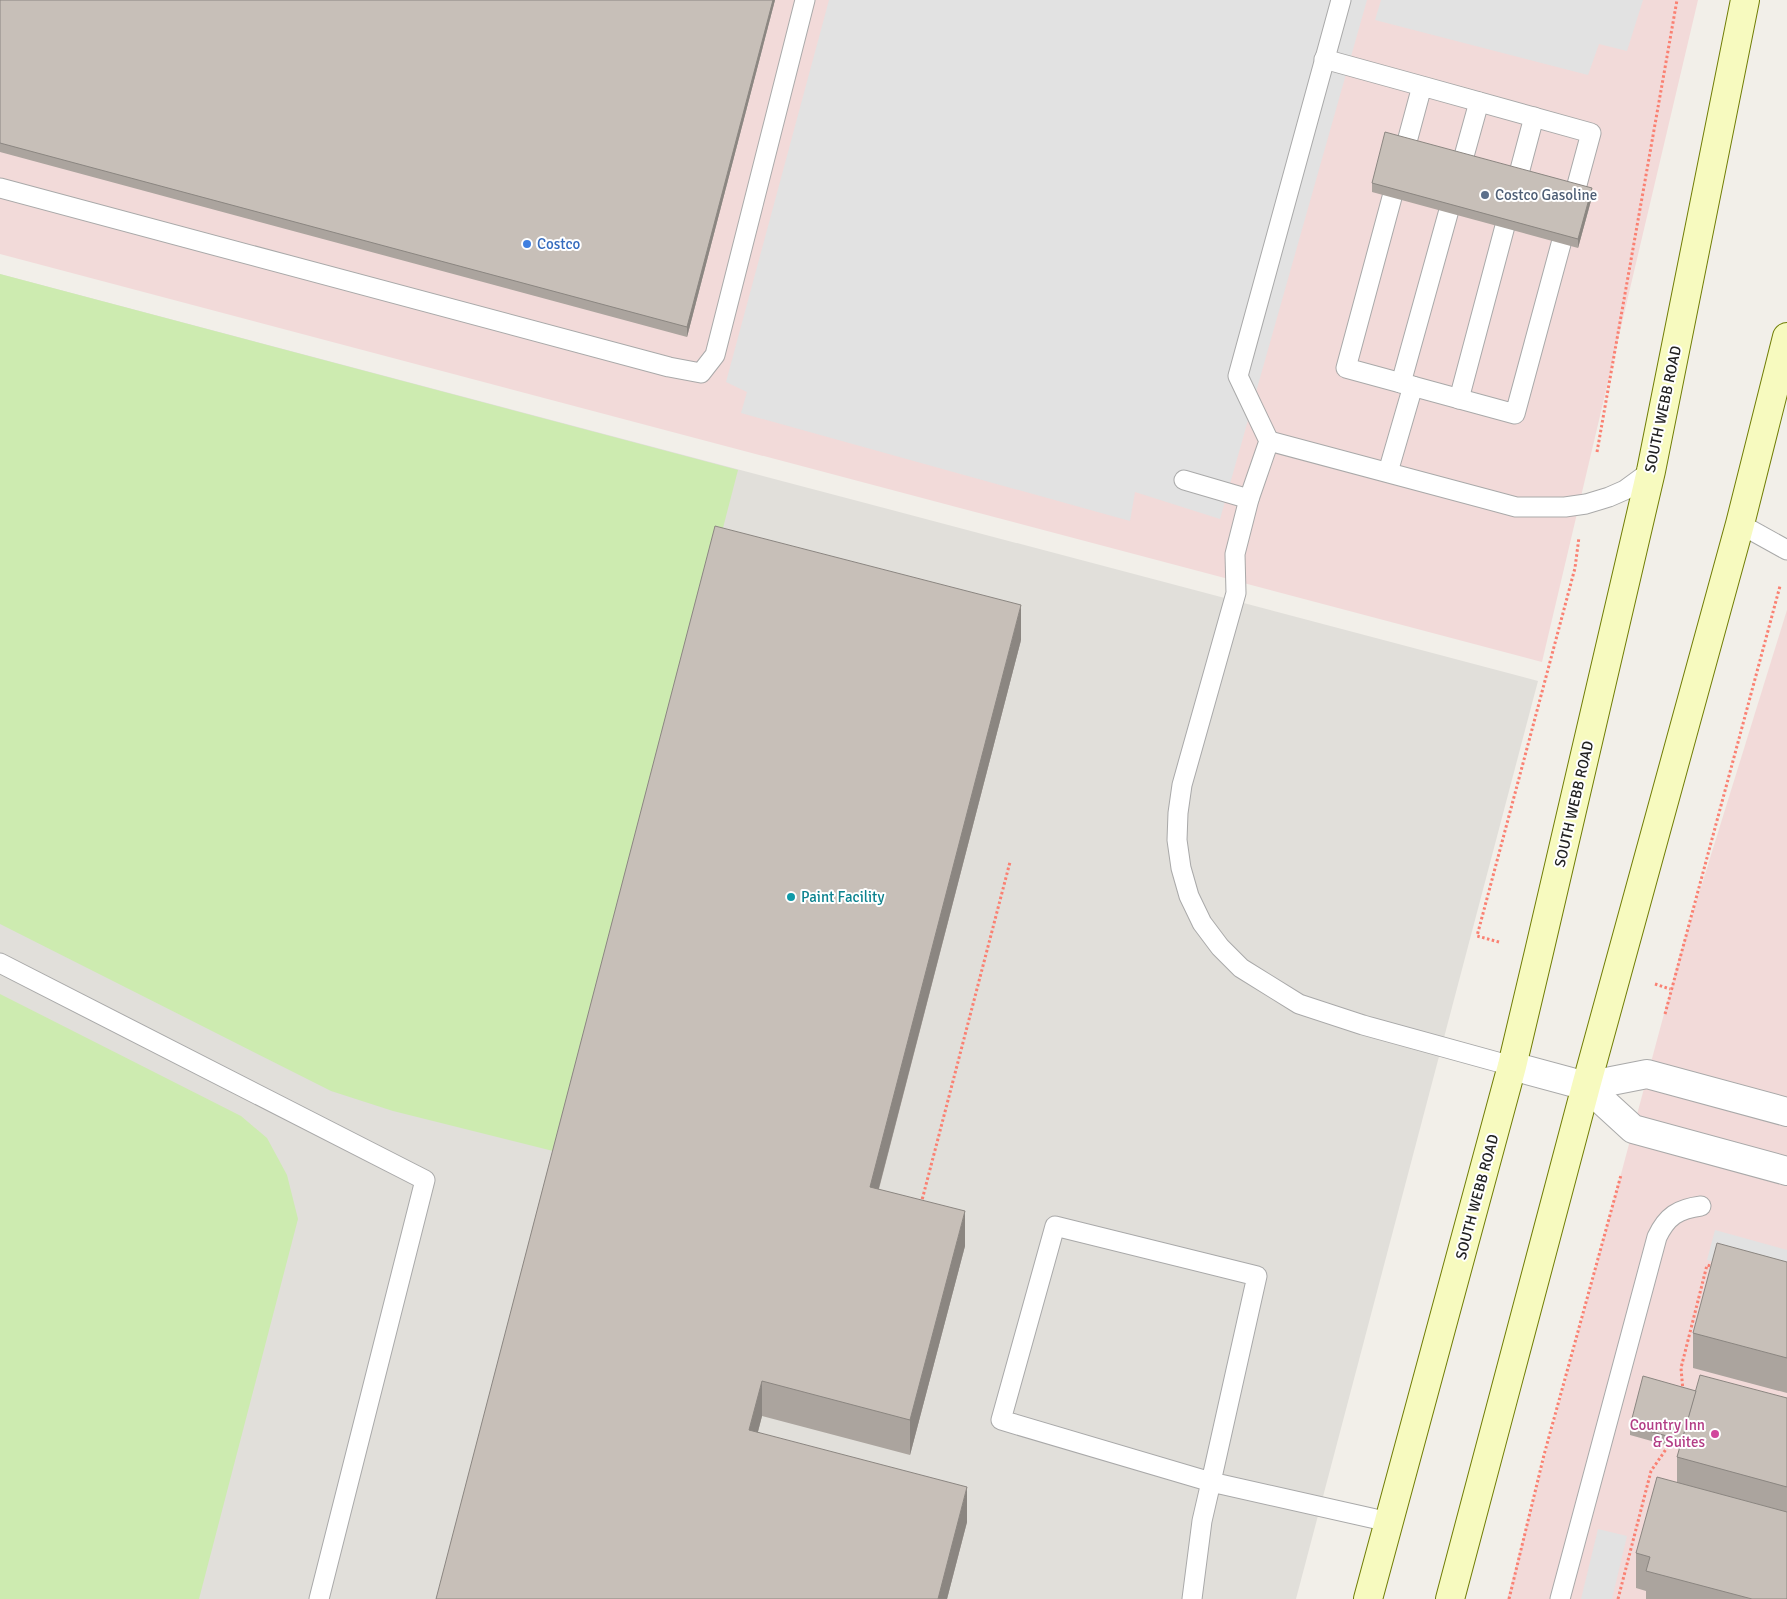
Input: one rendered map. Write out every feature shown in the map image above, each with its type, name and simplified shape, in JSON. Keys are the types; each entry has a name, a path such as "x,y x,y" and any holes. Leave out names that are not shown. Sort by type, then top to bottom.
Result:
{"main road":[{"name":"SOUTH WEBB ROAD","path":"1368,1599 1512,1066 1651,471 1746,0"},
{"path":"1450,1599 1586,1086 1740,524 1787,337"}],"street":[{"path":"1512,1066 1586,1086 1647,1074 1787,1112"},
{"path":"1586,1086 1633,1129 1787,1171"}],"lane":[{"path":"0,188 669,367 701,373 715,355 805,0"},
{"path":"1341,0 1238,376 1268,441 1235,554 1236,593 1182,785 1178,813 1177,840 1179,858 1189,896 1202,923 1220,947 1241,968 1299,1004 1363,1025 1512,1066"},
{"path":"1324,59 1590,132 1515,414 1346,368 1422,86"},
{"path":"1388,472 1407,384 1479,102"},
{"path":"1459,399 1534,117"},
{"path":"1268,441 1516,507 1540,508 1586,504 1625,490 1651,471"},
{"path":"1184,480 1250,499"},
{"path":"1740,524 1787,550"},
{"path":"0,963 425,1180 319,1599"},
{"path":"1560,1599 1657,1237 1662,1226 1671,1217 1690,1207 1701,1206"},
{"path":"1192,1599 1202,1521 1211,1482 1257,1276 1055,1226 1001,1420 1211,1482 1389,1522"}],"path":[{"path":"1598,452 1677,0"},
{"path":"1499,942 1477,936 1575,568 1579,538"},
{"path":"1664,1014 1780,586"},
{"path":"921,1205 1010,862"},
{"path":"1655,984 1670,989"},
{"path":"1509,1599 1544,1455 1621,1175"},
{"path":"1684,1397 1681,1368 1707,1265 1716,1268"},
{"path":"1618,1599 1652,1470 1670,1446 1672,1438"}],"shaded area":[{"name":"Costco","path":"0,0 1698,0 1542,662 0,254"},
{"path":"829,0 1367,0 1220,519 1135,492 1130,521 741,413 747,392 726,382"},
{"path":"1381,0 1643,0 1627,51 1599,44 1588,75 1375,20"},
{"path":"0,274 1538,681 1296,1599 0,1599"},
{"path":"1787,610 1787,1599 1507,1599 1679,958"},
{"path":"1715,1230 1787,1250 1787,1281 1707,1260"},
{"path":"1598,1529 1627,1536 1612,1599 1581,1599"}],"green space":[{"path":"0,274 738,470 561,1153 393,1111 331,1091 0,924"},
{"path":"0,994 241,1116 267,1138 287,1175 298,1219 199,1599 0,1599"}],"building":[{"name":"Costco","path":"0,0 773,0 687,327 0,143"},
{"path":"1385,132 1592,188 1578,239 1372,183"},
{"name":"Paint Facility","path":"715,526 1021,605 870,1187 965,1211 910,1420 762,1381 749,1430 967,1487 938,1599 436,1599"},
{"path":"1717,1243 1787,1262 1787,1358 1693,1333"},
{"path":"1700,1375 1787,1398 1787,1487 1677,1457"},
{"path":"1643,1376 1696,1391 1682,1440 1630,1426"},
{"path":"1657,1477 1787,1512 1787,1599 1752,1599 1646,1571 1650,1557 1636,1553"}],"place":[{"name":"Costco Gasoline","path":"1485,195"},
{"name":"Costco","path":"527,244"},
{"name":"Paint Facility","path":"791,897"},
{"name":"Country Inn & Suites","path":"1715,1434"}]}
